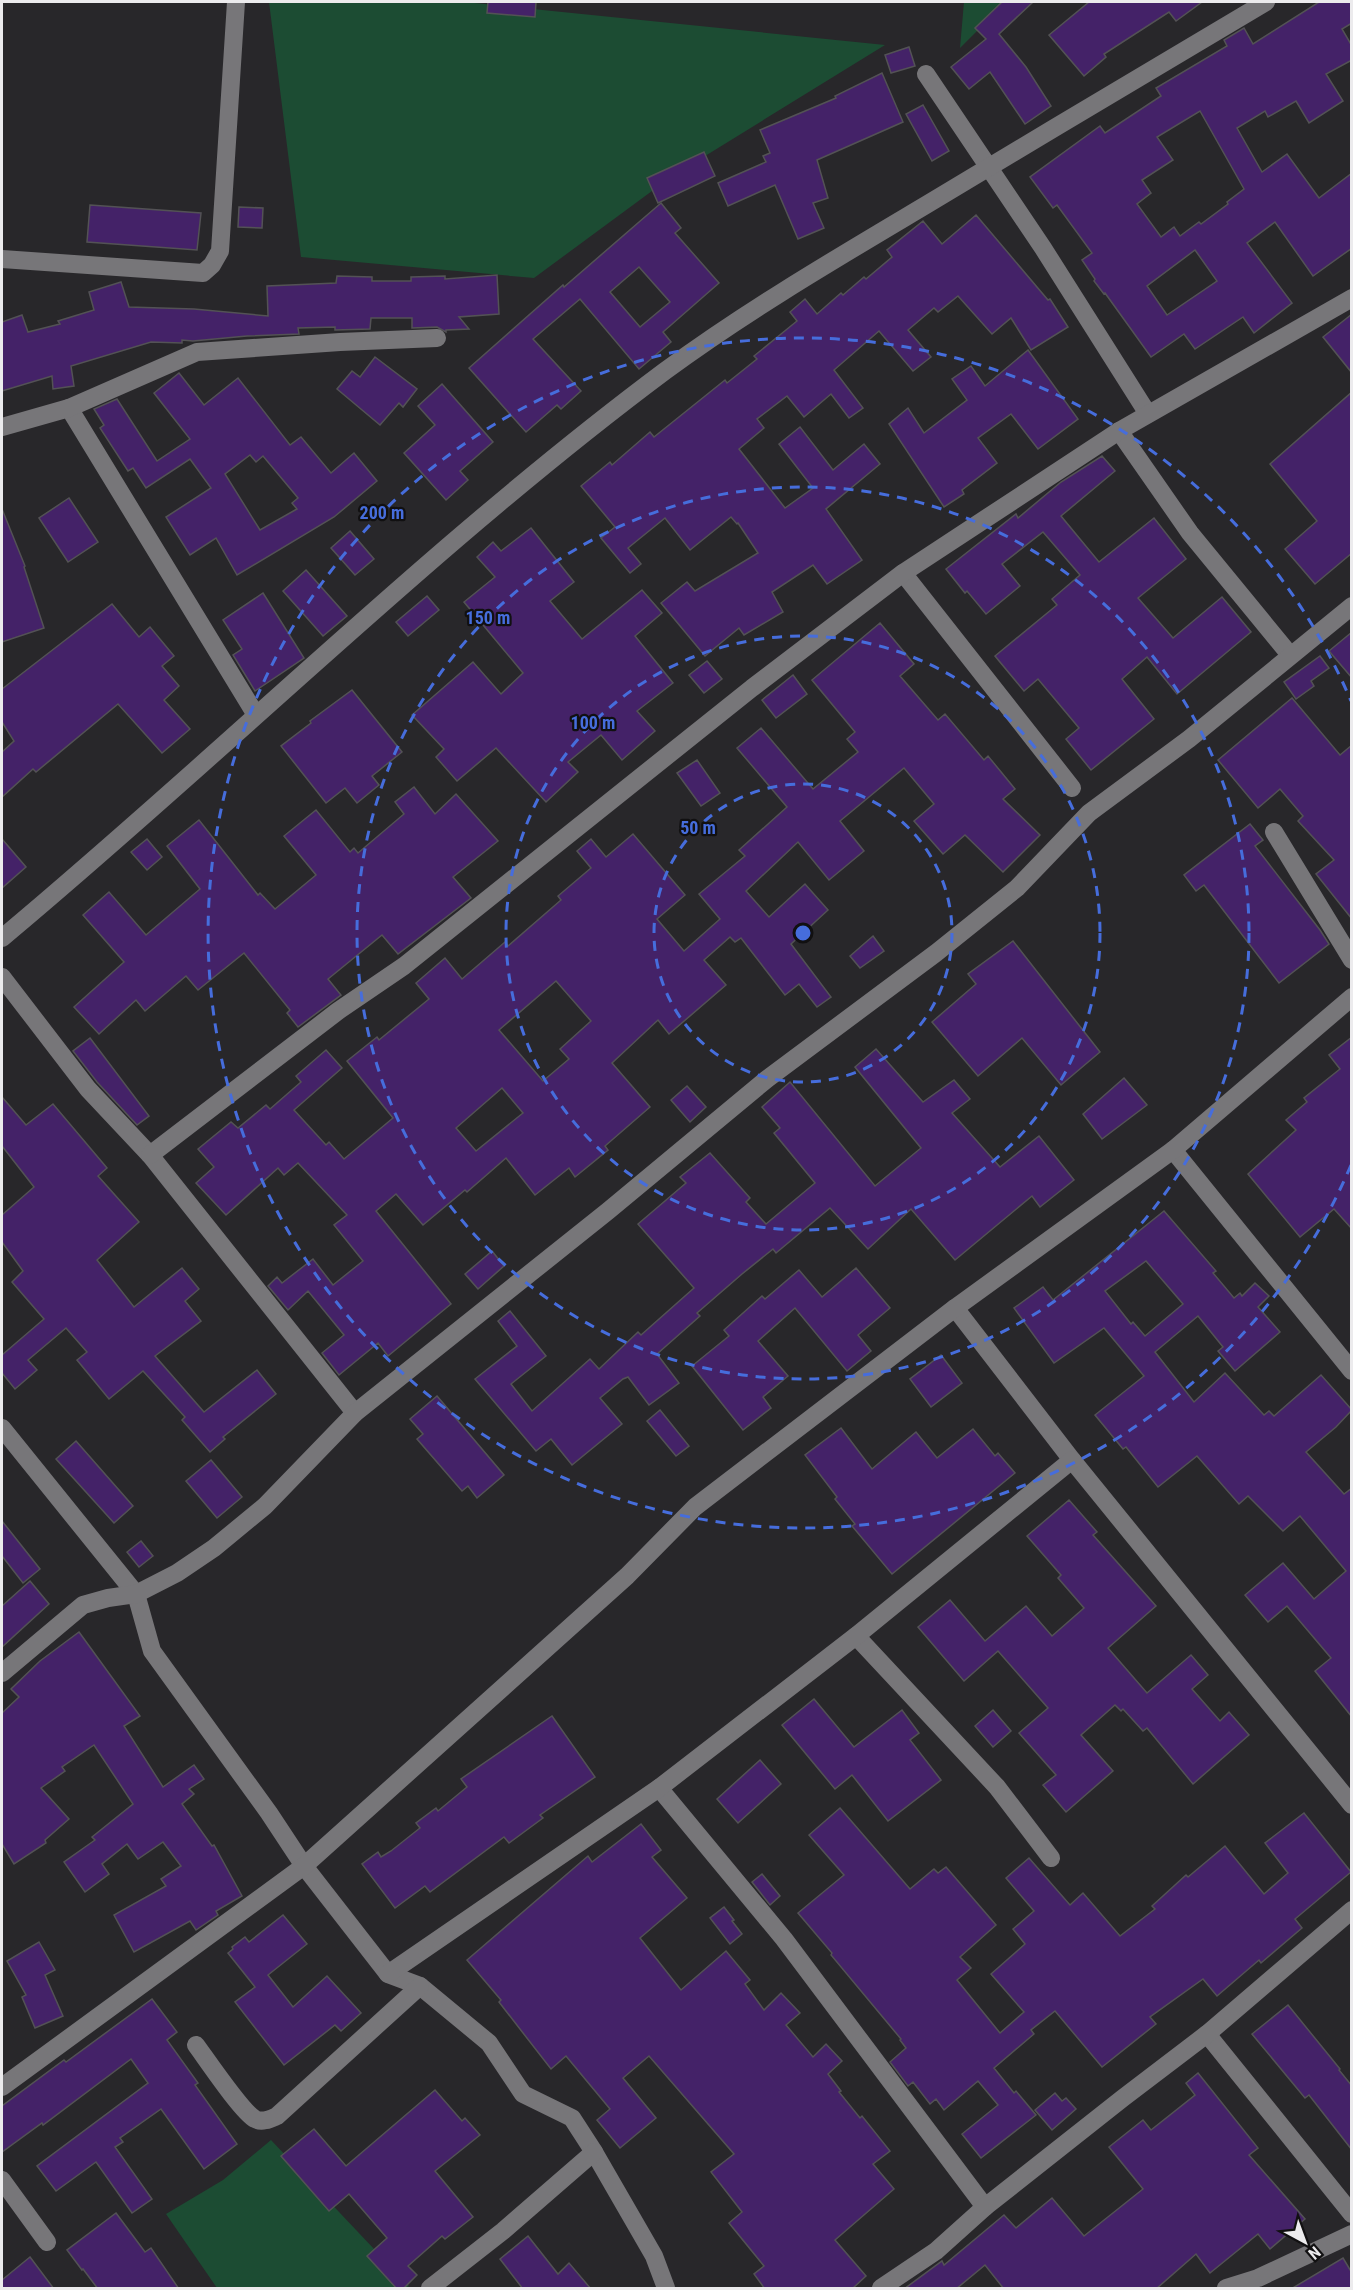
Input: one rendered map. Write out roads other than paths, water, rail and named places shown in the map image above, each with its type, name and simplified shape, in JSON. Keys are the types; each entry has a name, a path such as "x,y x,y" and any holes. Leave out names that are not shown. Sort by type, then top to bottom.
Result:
{"street":[{"path":"2,260 203,273 212,265 220,251 236,2"},
{"path":"2,938 543,467 665,372 751,310 1266,2"},
{"path":"926,74 1043,248 1148,414"},
{"path":"150,1155 339,1011 404,966 752,688 903,573 1119,431 1352,298"},
{"path":"2,427 69,408 197,352 437,338"},
{"path":"69,408 256,715"},
{"path":"1119,431 1190,533 1290,655"},
{"path":"903,573 1072,788"},
{"path":"2,1673 83,1605 136,1594 186,1567 213,1548 266,1506 356,1413 608,1211 766,1079 936,953 1017,888 1089,813 1190,739 1352,606"},
{"path":"1274,832 1352,960"},
{"path":"2,977 88,1089 150,1155 356,1413"},
{"path":"2,2087 304,1866 627,1576 695,1507 955,1308 1173,1150 1352,997"},
{"path":"1173,1150 1352,1371"},
{"path":"955,1308 1072,1460 1352,1805"},
{"path":"2,1428 136,1594 152,1651 269,1813 304,1866 388,1974 420,1986 489,2043 523,2094 572,2118 654,2256 666,2289"},
{"path":"388,1974 659,1788 856,1636 1072,1460"},
{"path":"856,1636 997,1787 1051,1858"},
{"path":"659,1788 784,1939 985,2207"},
{"path":"892,2285 936,2251 985,2207 1207,2034 1352,1910"},
{"path":"196,2045 255,2120 266,2121 277,2116 420,1986"},
{"path":"1207,2034 1352,2214"},
{"path":"430,2289 503,2231 594,2152"},
{"path":"2,2180 47,2242"},
{"path":"1226,2289 1260,2283 1352,2234"}]}
